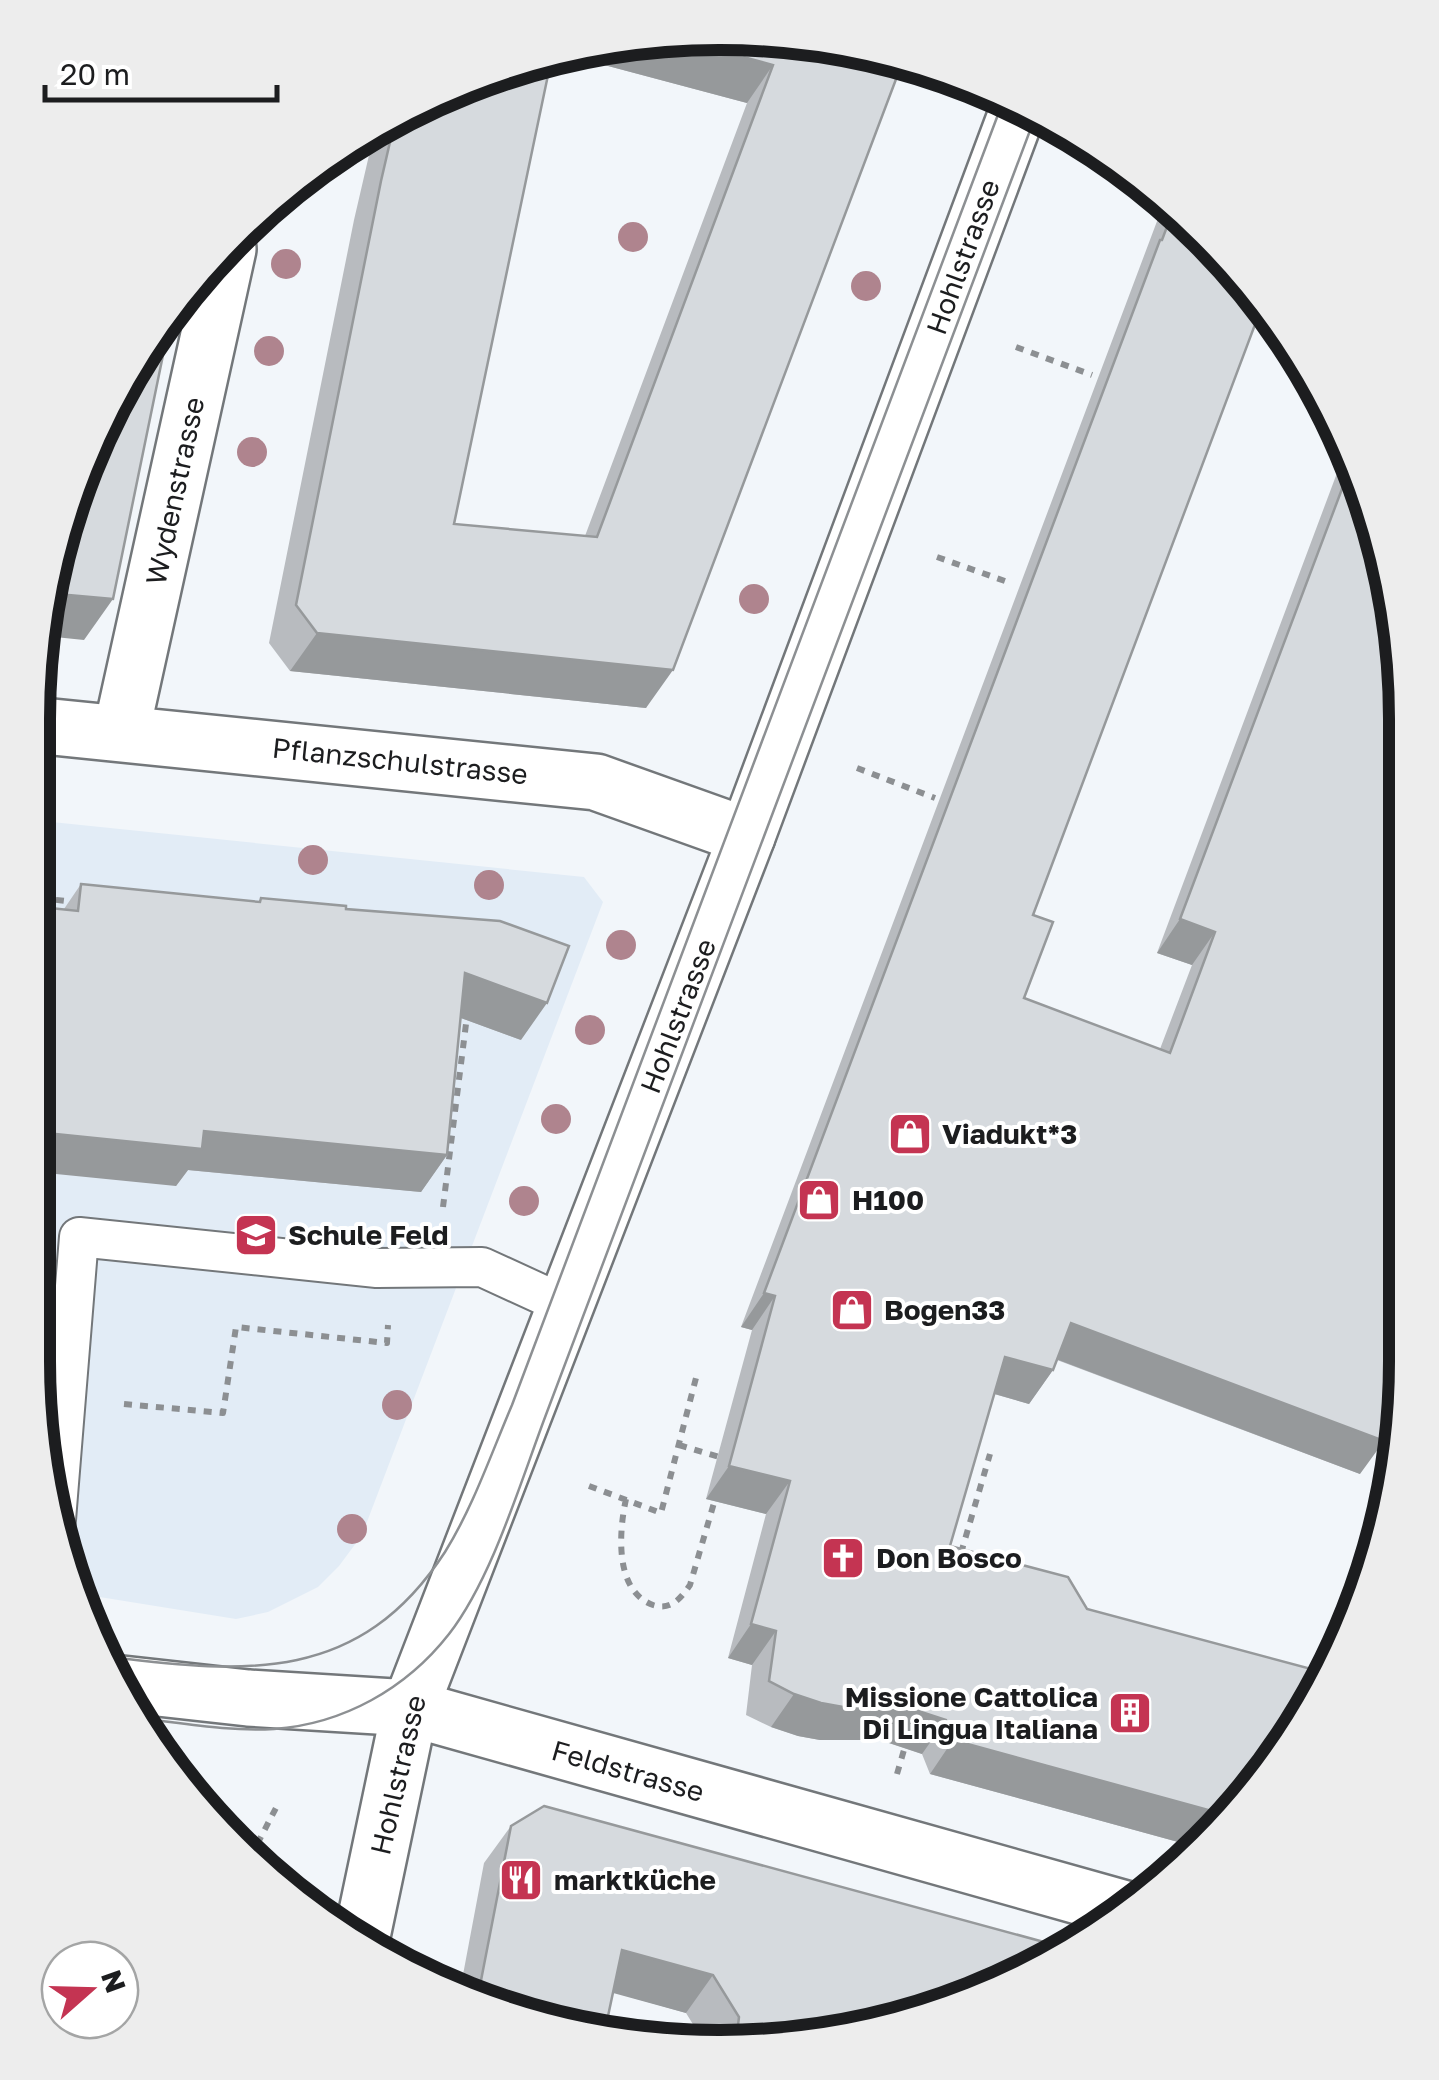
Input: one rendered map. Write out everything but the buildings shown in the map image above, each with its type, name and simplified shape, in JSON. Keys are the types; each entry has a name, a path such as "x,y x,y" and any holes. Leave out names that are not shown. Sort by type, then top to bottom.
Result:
{"street":[{"name":"Hohlstrasse","path":"364,1927 410,1708 747,836 1015,118"},
{"name":"Wydenstrasse","path":"121,733 223,270"},
{"name":"Pflanzschulstrasse","path":"50,727 596,782 747,836"},
{"name":"Feldstrasse","path":"135,1685 248,1698 410,1708 1109,1905"}],"lane":[{"path":"61,1478 78,1236 392,1268 482,1267 566,1306"}],"path":[{"path":"1016,347 1092,374"},
{"path":"937,556 1005,581"},
{"path":"857,768 935,798"},
{"path":"50,899 80,902"},
{"path":"436,1268 468,1000"},
{"path":"118,1404 223,1413 236,1327 387,1343 392,1268"},
{"path":"589,1486 661,1513 696,1378"},
{"path":"679,1444 743,1464"},
{"path":"956,1569 990,1454"},
{"path":"721,1476 726,1458"},
{"path":"626,1499 620,1527 626,1575 640,1598 660,1607 673,1605 690,1584 717,1492"},
{"path":"896,1776 910,1732"},
{"path":"257,1844 278,1804"}],"shaded area":[{"name":"Schule Feld","path":"50,822 584,877 603,902 362,1535 318,1587 268,1612 236,1619 93,1596 73,1534 51,1404"}],"tram line":[{"path":"120,1658 254,1666 297,1660 338,1647 376,1626 412,1595 455,1535 512,1405 999,111"},
{"path":"156,1720 257,1730 324,1720 393,1687 432,1654 465,1611 505,1527 1031,127"}],"place":[{"name":"Viadukt*3","path":"910,1134"},
{"name":"H100","path":"819,1200"},
{"name":"Schule Feld","path":"256,1235"},
{"name":"Bogen33","path":"852,1310"},
{"name":"Don Bosco","path":"843,1558"},
{"name":"Missione Cattolica Di Lingua Italiana","path":"1130,1713"},
{"name":"marktküche","path":"521,1880"}]}
